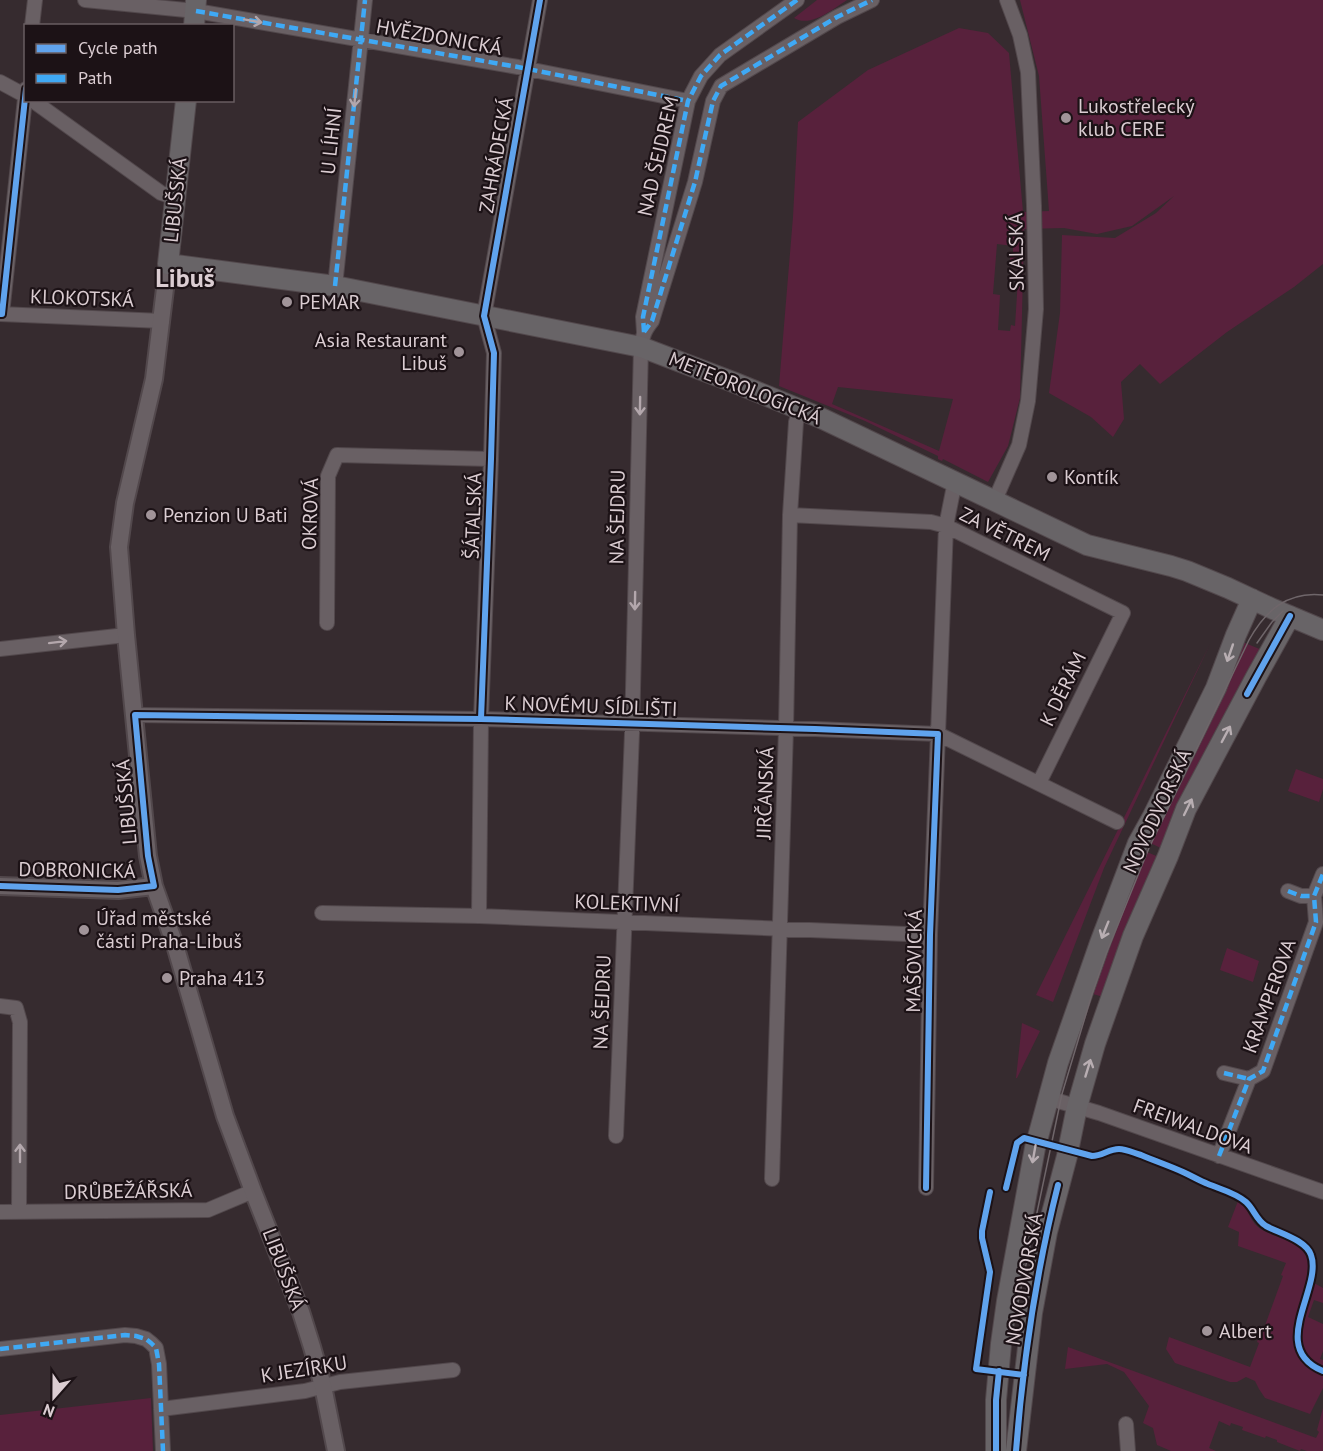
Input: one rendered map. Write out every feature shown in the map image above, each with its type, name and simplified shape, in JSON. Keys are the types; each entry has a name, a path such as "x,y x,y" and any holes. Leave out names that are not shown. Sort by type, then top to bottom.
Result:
{"main road":[{"name":"LIBUŠSKÁ","path":"168,264 186,102"},
{"name":"METEOROLOGICKÁ","path":"168,264 335,286 484,316 642,340 733,382 864,437 1087,545 1187,571 1323,630"},
{"name":"NOVODVORSKÁ","path":"996,1451 996,1400 1007,1301 1035,1148 1060,1055 1138,843 1216,688 1252,599"},
{"name":"NOVODVORSKÁ","path":"1016,1451 1032,1313 1047,1232 1077,1107 1095,1044 1125,957 1186,809 1290,616"}],"street":[{"path":"32,24 34,0"},
{"name":"HVĚZDONICKÁ","path":"85,0 195,12 528,69 688,101"},
{"name":"U LÍHNÍ","path":"335,286 365,0"},
{"name":"ZAHRÁDECKÁ","path":"484,316 540,0"},
{"name":"NAD ŠEJDREM","path":"642,340 643,317 688,101 701,76 720,55 797,0"},
{"name":"NA ŠEJDRU","path":"616,1136 632,724 642,340 652,321 695,182 713,101 721,86 837,17 872,0"},
{"name":"SKALSKÁ","path":"995,500 1019,445 1028,401 1036,309 1028,72 1020,35 1007,0"},
{"path":"0,82 24,95"},
{"path":"1,314 24,102"},
{"path":"35,102 161,193 176,198"},
{"name":"LIBUŠSKÁ","path":"168,264 154,379 125,504 119,547 148,856 154,886 175,945 225,1116 301,1312 323,1386 336,1451"},
{"name":"KLOKOTSKÁ","path":"1,314 162,321"},
{"name":"ŠÁTALSKÁ","path":"479,916 481,719 494,353 484,316"},
{"name":"JIRČANSKÁ","path":"771,1179 786,729 790,515 796,422 800,410"},
{"name":"OKROVÁ","path":"327,623 328,476 337,455 491,459"},
{"name":"MAŠOVICKÁ","path":"926,1188 930,934 946,526 955,481"},
{"name":"ZA VĚTREM","path":"790,515 931,522 946,526 1123,613"},
{"name":"K DĚRÁM","path":"1039,783 1123,613"},
{"path":"0,649 126,635"},
{"name":"K NOVÉMU SÍDLIŠTI","path":"135,715 481,719 938,734 1117,822"},
{"name":"KRAMPEROVA","path":"1219,1156 1249,1079 1263,1071 1316,922 1314,896 1323,874"},
{"name":"DOBRONICKÁ","path":"0,886 118,890 154,886"},
{"path":"1288,891 1301,896 1314,896"},
{"name":"KOLEKTIVNÍ","path":"322,913 479,916 930,934"},
{"path":"0,1006 16,1008 20,1022 20,1211"},
{"path":"1224,1073 1249,1079"},
{"name":"FREIWALDOVA","path":"1048,1098 1323,1192"},
{"name":"DRŮBEŽÁŘSKÁ","path":"0,1212 208,1210 253,1191"},
{"path":"0,1349 125,1335 146,1339 156,1348 159,1364 163,1451"},
{"name":"K JEZÍRKU","path":"161,1409 305,1391 340,1382 453,1370"},
{"path":"1126,1424 1128,1451"}],"shaded area":[{"path":"817,0 847,0 815,19 807,21 794,18"},
{"path":"1020,0 1323,0 1323,264 1294,287 1227,332 1160,384 1140,364 1121,382 1124,419 1113,437 1091,417 1049,393 1060,313 1062,235 1115,238 1156,213 1174,196 1132,226 1097,234 1064,228 1024,229 1020,398 1008,446 988,482 865,421 779,386 793,217 798,122 868,70 959,28 988,33 1009,53 1023,212 1049,211 1039,76","holes":["997,244 1013,246 1010,262 1019,263 1015,326 1011,325 1010,331 998,330 1000,295 993,294","838,387 953,399 939,451 832,404"]},
{"path":"1240,641 1262,650 1238,689 1195,776 1165,850 1144,840"},
{"path":"1210,644 1104,868 1050,1010 1053,1002 1036,995"},
{"path":"1296,769 1323,779 1319,802 1288,791"},
{"path":"1140,849 1161,858 1151,870 1103,997 1090,993"},
{"path":"1227,948 1259,961 1253,982 1220,970"},
{"path":"1022,1023 1040,1031 1016,1078"},
{"path":"1238,1201 1258,1227 1302,1250 1308,1264 1307,1279 1323,1288 1323,1303 1314,1300 1308,1317 1323,1324 1323,1351 1320,1359 1323,1360 1323,1388 1310,1414 1265,1398 1255,1381 1246,1377 1237,1382 1230,1382 1175,1363 1166,1349 1169,1337 1250,1367 1286,1263 1238,1246 1239,1232 1228,1227"},
{"path":"1068,1347 1316,1438 1323,1408 1323,1451 1301,1449 1300,1451 1266,1436 1265,1438 1242,1430 1243,1427 1231,1423 1230,1426 1219,1421 1209,1448 1216,1451 1171,1451 1157,1445 1153,1428 1143,1423 1149,1406 1124,1372 1107,1364 1065,1369"},
{"path":"151,1398 153,1451 0,1451 0,1415"}],"tram line":[{"path":"1016,1312 1062,1094 1106,954 1149,848 1255,630 1278,605 1298,596 1323,595"},
{"path":"1257,643 1283,611"}],"marked path":[{"path":"335,286 365,0"},
{"path":"644,332 643,317 688,101 701,76 720,55 797,0"},
{"path":"644,332 652,321 695,182 713,101 721,86 837,17 872,0"},
{"path":"196,11 518,67 688,101"},
{"path":"1219,1156 1249,1079 1263,1071 1316,922 1314,896 1323,874"},
{"path":"1288,891 1301,896 1314,896"},
{"path":"1224,1073 1249,1079"},
{"path":"0,1349 125,1335 146,1339 156,1348 159,1364 163,1451"}],"cycle path":[{"path":"481,719 494,353 484,316 540,0"},
{"path":"0,314 2,314 25,102"},
{"path":"1247,694 1290,616"},
{"path":"0,886 118,890 154,886 148,856 135,715 481,719 938,734 930,935 926,1188"},
{"path":"1006,1188 1017,1143 1024,1138 1092,1156 1115,1149 1127,1150 1238,1196 1249,1205 1263,1224 1298,1241 1311,1255 1313,1269 1300,1317 1299,1348 1307,1361 1323,1371"},
{"path":"1016,1451 1031,1317 1058,1185"},
{"path":"990,1192 982,1231 990,1272 976,1369 1024,1375"},
{"path":"996,1451 996,1400 999,1371"}],"place":[{"name":"Lukostřelecký klub CERE","path":"1066,118"},
{"name":"PEMAR","path":"287,302"},
{"name":"Asia Restaurant Libuš","path":"459,352"},
{"name":"Kontík","path":"1052,477"},
{"name":"Penzion U Bati","path":"151,515"},
{"name":"Úřad městské části Praha-Libuš","path":"84,930"},
{"name":"Praha 413","path":"167,978"},
{"name":"Albert","path":"1207,1331"}],"district":[{"name":"Libuš","path":"185,277"}]}
